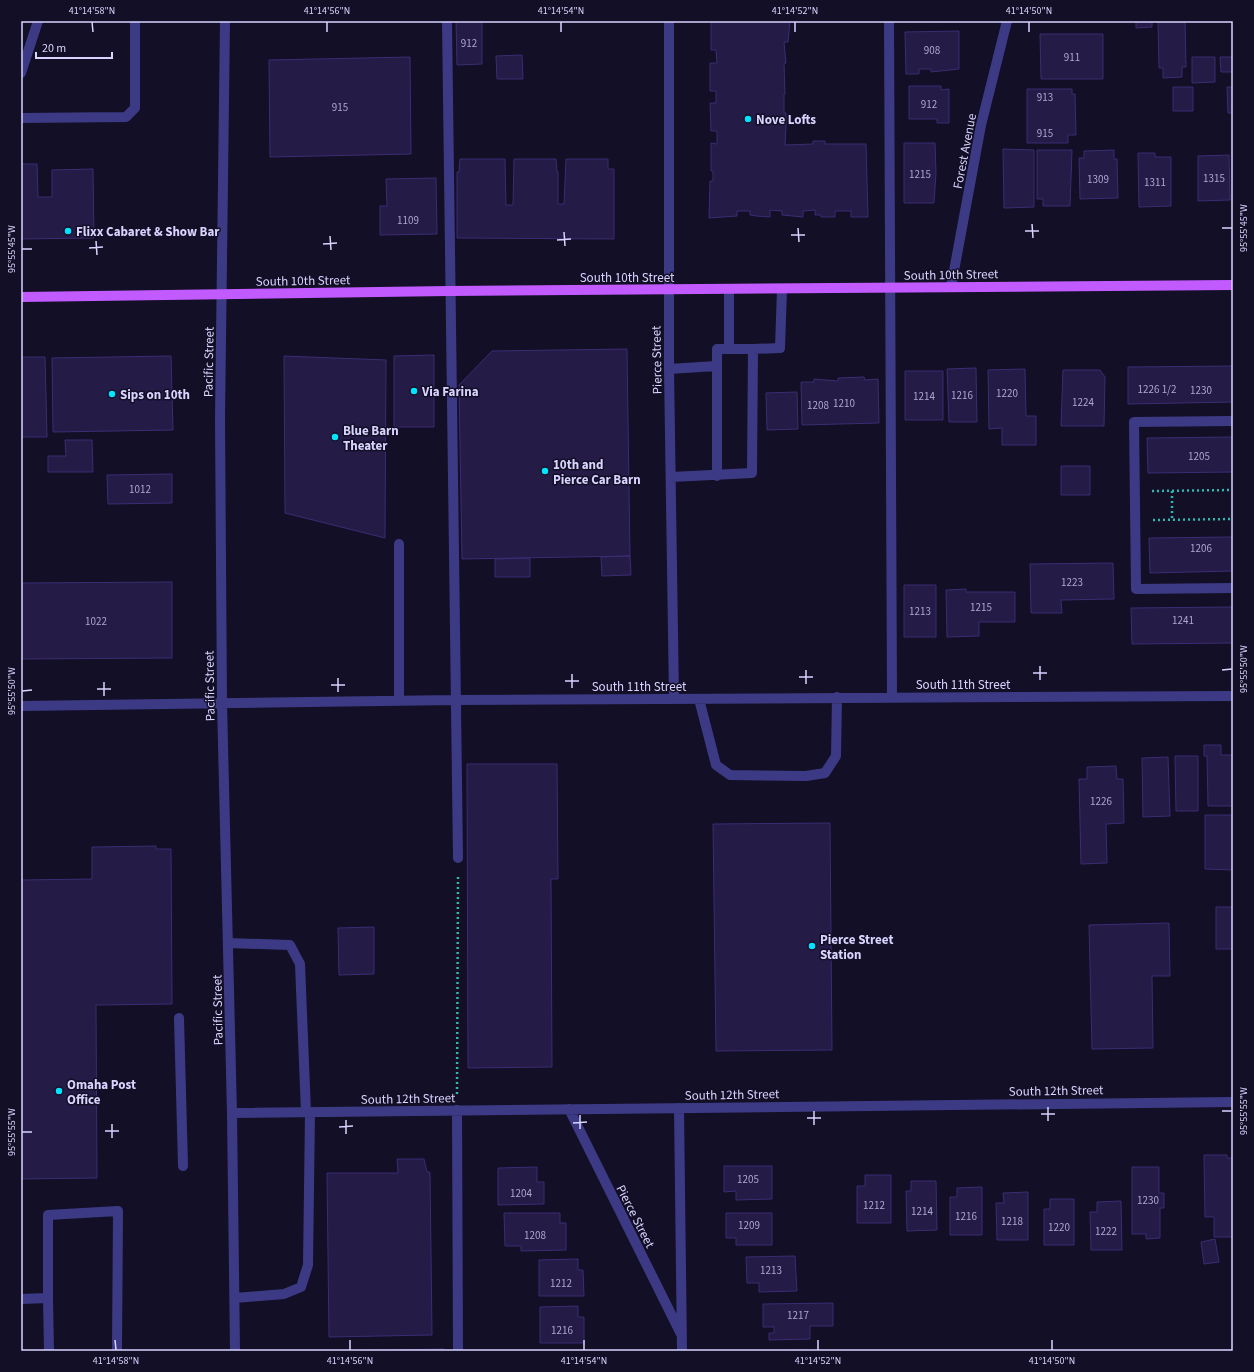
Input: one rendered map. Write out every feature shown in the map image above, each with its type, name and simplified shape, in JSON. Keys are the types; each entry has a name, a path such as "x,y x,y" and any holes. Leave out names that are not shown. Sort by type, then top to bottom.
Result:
{"main road":[{"name":"South 10th Street","path":"21,297 449,291 1233,285"}],"street":[{"path":"21,73 38,21"},
{"path":"21,118 126,117 135,108 135,21"},
{"name":"Pacific Street","path":"225,21 220,418 222,703 232,1113 235,1351"},
{"path":"447,21 449,291 458,858"},
{"name":"Pierce Street","path":"669,21 668,289 674,699"},
{"path":"889,21 892,697"},
{"name":"Forest Avenue","path":"951,287 981,125 1008,21"},
{"path":"729,289 729,349"},
{"path":"717,476 716,349 780,348 782,289"},
{"path":"671,477 717,476 752,473 753,349"},
{"path":"669,369 716,366"},
{"path":"1233,421 1134,422 1136,589 1233,588"},
{"path":"399,544 400,701"},
{"name":"South 11th Street","path":"21,706 455,700 1233,696"},
{"path":"699,699 716,765 730,775 806,776 825,773 836,756 837,697"},
{"path":"228,943 290,945 300,964 308,1112 308,1265 301,1287 284,1294 235,1298"},
{"path":"179,1018 183,1166"},
{"name":"South 12th Street","path":"232,1113 569,1108 1233,1102"},
{"name":"Pierce Street","path":"569,1108 682,1334"},
{"name":"Pierce Street","path":"679,1108 682,1351"},
{"path":"457,1110 458,1351"},
{"path":"49,1351 48,1215 118,1212 117,1351"},
{"path":"21,1299 48,1298"}],"path":[{"path":"1134,491 1233,490"},
{"path":"1172,491 1172,520"},
{"path":"1135,520 1233,519"},
{"path":"457,1110 458,858"}],"building":[{"path":"456,21 482,21 482,64 457,65"},
{"name":"Nove Lofts","path":"790,21 788,42 784,42 786,63 784,63 784,113 786,113 785,145 813,144 813,141 825,141 825,144 866,144 868,217 851,217 851,211 835,211 835,217 821,217 821,215 815,215 815,210 803,211 803,217 782,215 782,211 770,210 770,217 750,215 750,211 737,211 737,216 709,218 710,181 713,181 713,171 711,171 711,143 717,144 717,131 711,131 710,103 716,103 716,91 710,91 710,63 717,63 716,50 711,50 711,22"},
{"path":"1136,21 1152,21 1152,27 1136,28"},
{"path":"1185,21 1186,67 1182,67 1182,77 1163,78 1163,68 1159,68 1158,22"},
{"path":"959,31 959,69 931,72 931,69 919,69 919,74 906,74 905,32"},
{"path":"1040,34 1103,34 1103,79 1041,79"},
{"path":"522,55 523,79 497,79 496,56"},
{"path":"410,57 411,154 270,157 269,60"},
{"path":"1192,57 1215,57 1215,82 1192,83"},
{"path":"1220,57 1233,57 1233,72 1221,72"},
{"path":"909,86 941,86 941,90 949,89 949,123 937,123 937,119 909,119"},
{"path":"1173,87 1193,87 1193,111 1173,111"},
{"path":"1227,87 1233,87 1233,113 1228,113"},
{"path":"1027,89 1072,89 1072,94 1075,94 1076,135 1068,135 1068,143 1027,143"},
{"path":"904,143 935,143 936,173 934,203 904,203"},
{"path":"1003,149 1034,150 1034,207 1004,208"},
{"path":"1037,150 1072,150 1070,206 1043,206 1043,199 1037,199"},
{"path":"1114,150 1114,159 1117,159 1118,198 1080,199 1079,158 1084,158 1084,151"},
{"path":"1138,153 1155,153 1155,157 1171,157 1171,206 1139,207"},
{"path":"1229,155 1230,200 1198,201 1198,156"},
{"path":"460,159 505,159 506,205 513,205 514,159 556,159 558,172 558,204 564,204 566,159 608,159 608,169 614,169 614,239 457,238 457,172 459,172"},
{"path":"21,164 37,164 38,197 52,197 52,170 93,169 94,238 21,239"},
{"path":"436,178 437,234 380,235 380,206 387,206 386,179"},
{"name":"10th and Pierce Car Barn","path":"627,349 630,556 462,559 459,385 492,351"},
{"name":"Via Farina","path":"434,355 434,427 394,427 394,356"},
{"name":"Sips on 10th","path":"171,356 173,430 53,432 52,358"},
{"name":"Blue Barn Theater","path":"284,356 386,360 385,538 285,513"},
{"path":"21,357 45,357 47,437 21,437"},
{"path":"1233,366 1233,402 1128,404 1128,367"},
{"path":"976,368 977,422 949,422 947,369"},
{"path":"1025,369 1026,416 1036,416 1036,445 1002,445 1002,428 989,429 988,370"},
{"path":"1063,370 1100,370 1105,377 1104,426 1061,426"},
{"path":"905,371 943,371 943,420 905,420"},
{"path":"864,377 865,380 878,379 879,423 802,425 801,382 814,382 814,379 838,381 838,378"},
{"path":"797,392 798,429 767,430 766,393"},
{"path":"1233,437 1233,472 1148,473 1147,438"},
{"path":"65,440 92,440 93,472 48,472 48,456 66,456"},
{"path":"1061,466 1090,466 1090,495 1061,495"},
{"path":"172,474 172,503 108,504 107,475"},
{"path":"1233,537 1233,571 1150,573 1149,538"},
{"path":"630,556 631,575 602,576 601,557"},
{"path":"530,558 530,577 495,577 495,559"},
{"path":"1113,563 1114,599 1061,600 1062,613 1031,613 1030,564"},
{"path":"172,582 172,658 21,659 21,583"},
{"path":"904,585 936,585 936,637 904,637"},
{"path":"966,589 966,592 1015,592 1015,622 979,622 979,636 947,637 946,590"},
{"path":"1233,607 1233,643 1132,644 1131,608"},
{"path":"1204,745 1221,745 1221,755 1233,755 1233,806 1208,806 1207,756 1204,756"},
{"path":"1175,756 1198,756 1198,811 1176,811"},
{"path":"1168,757 1170,816 1143,817 1142,758"},
{"path":"467,764 557,764 558,879 551,879 552,1067 468,1068"},
{"path":"1116,766 1117,779 1123,779 1124,823 1106,824 1107,863 1081,864 1079,779 1087,779 1087,767"},
{"path":"1205,815 1233,815 1232,870 1205,869"},
{"path":"830,823 832,1050 716,1051 713,824"},
{"name":"Omaha Post Office","path":"156,846 156,849 171,849 172,1004 96,1005 97,1178 21,1179 21,880 92,879 92,847"},
{"path":"1216,907 1233,907 1233,949 1216,949"},
{"path":"1169,923 1170,976 1152,976 1153,1048 1092,1049 1089,925"},
{"path":"374,927 374,974 339,975 338,928"},
{"path":"1204,1155 1227,1155 1227,1158 1233,1158 1233,1237 1214,1237 1214,1217 1205,1217"},
{"path":"397,1159 424,1159 427,1172 430,1172 432,1335 329,1337 327,1173 398,1173"},
{"path":"724,1166 772,1166 772,1199 736,1200 736,1191 724,1192"},
{"path":"537,1167 537,1182 544,1182 544,1204 498,1205 498,1168"},
{"path":"1132,1167 1159,1167 1159,1193 1164,1193 1164,1208 1160,1208 1160,1238 1146,1239 1146,1234 1132,1234"},
{"path":"865,1175 891,1175 891,1223 857,1223 857,1186 865,1186"},
{"path":"911,1181 936,1181 937,1230 907,1231 906,1191 911,1191"},
{"path":"982,1187 982,1235 950,1235 950,1197 957,1197 957,1188"},
{"path":"1028,1192 1028,1240 997,1240 996,1203 1004,1203 1003,1193"},
{"path":"1050,1199 1074,1199 1074,1245 1044,1245 1044,1209 1050,1209"},
{"path":"1121,1201 1122,1250 1091,1250 1090,1212 1097,1212 1097,1202"},
{"path":"504,1213 560,1213 560,1223 566,1223 566,1250 521,1251 521,1246 505,1246"},
{"path":"726,1213 772,1213 772,1245 736,1245 736,1238 726,1238"},
{"path":"1215,1239 1219,1262 1204,1264 1201,1242"},
{"path":"795,1256 797,1291 759,1292 759,1283 747,1283 746,1257"},
{"path":"578,1259 578,1270 583,1270 584,1296 539,1296 539,1260"},
{"path":"833,1303 833,1326 810,1326 810,1339 769,1340 769,1333 774,1333 774,1327 763,1327 763,1304"},
{"path":"578,1306 578,1317 584,1317 584,1343 540,1343 540,1307"},
{"path":"444,1349 444,1351 333,1351"},
{"path":"809,1350 809,1351 764,1351"}],"place":[{"name":"Nove Lofts","path":"748,119"},
{"name":"Flixx Cabaret & Show Bar","path":"68,231"},
{"name":"Via Farina","path":"414,391"},
{"name":"Sips on 10th","path":"112,394"},
{"name":"Blue Barn Theater","path":"335,437"},
{"name":"10th and Pierce Car Barn","path":"545,471"},
{"name":"Pierce Street Station","path":"812,946"},
{"name":"Omaha Post Office","path":"59,1091"}]}
